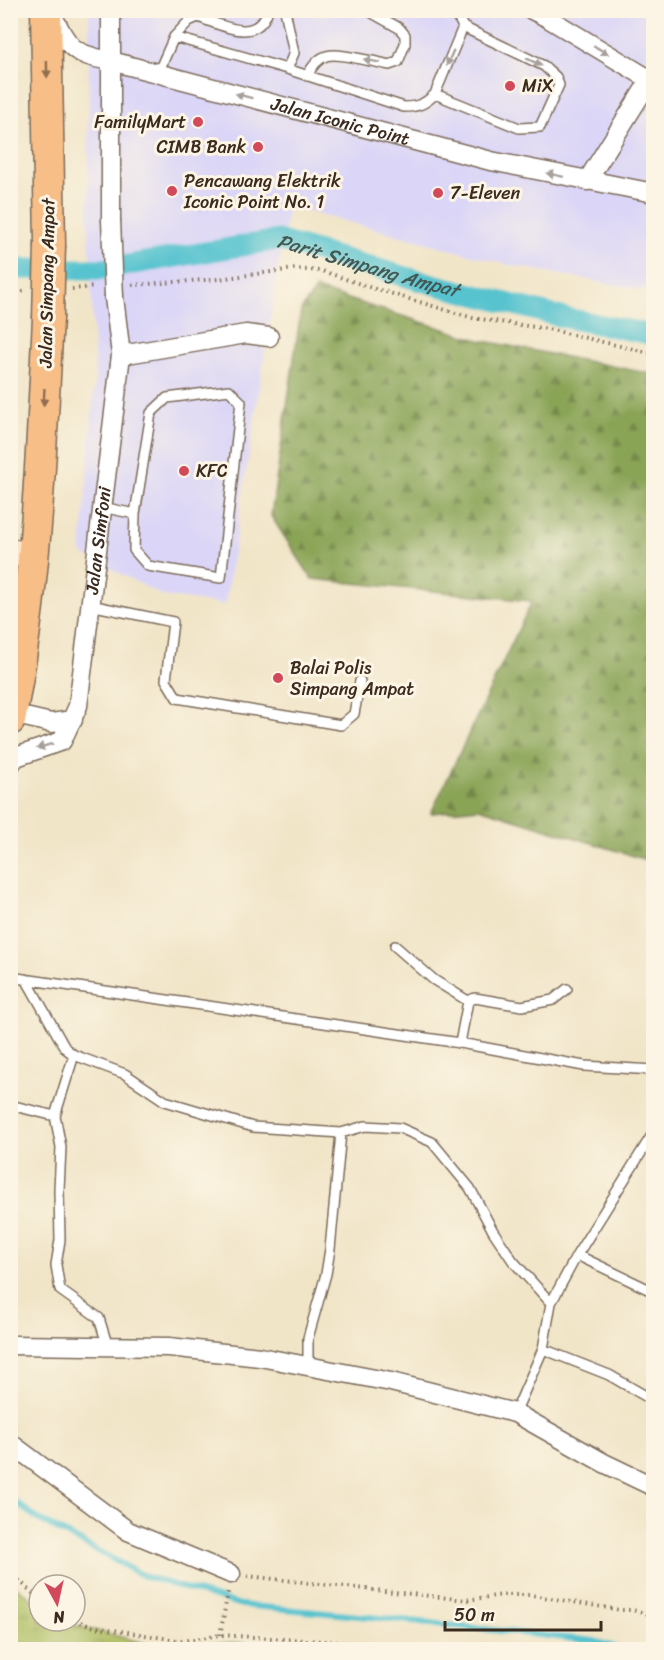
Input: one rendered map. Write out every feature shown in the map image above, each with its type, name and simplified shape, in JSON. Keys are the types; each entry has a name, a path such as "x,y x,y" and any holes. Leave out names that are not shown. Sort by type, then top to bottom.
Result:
{"highway":[{"name":"Jalan Simpang Ampat","path":"11,716 23,554 48,318 50,245 48,10"}],"street":[{"name":"Jalan Iconic Point","path":"48,10 66,42 84,56 158,73 491,161 654,193"},
{"name":"Jalan Simfoni","path":"73,720 78,706 121,355 111,290 111,10"},
{"path":"532,10 652,81 587,181"},
{"path":"121,355 246,334 269,337"},
{"path":"11,716 51,723 73,720"},
{"path":"10,765 15,757 62,741 73,720"},
{"path":"10,1345 169,1347 260,1357 391,1382 515,1413 604,1463 654,1487"},
{"path":"10,1443 128,1531 230,1579"}],"lane":[{"path":"158,73 174,37 189,21 198,17 244,31 254,29 265,20 268,10"},
{"path":"285,10 294,53 287,69"},
{"path":"307,76 321,58 333,53 389,65 398,62 405,44 405,35 399,28 368,10"},
{"path":"435,94 519,128 529,129 540,127 559,85 556,77 544,66 463,27 459,19 446,10"},
{"path":"174,37 287,69 404,107 417,107 427,102 435,94 463,27"},
{"path":"229,390 241,402 221,578 148,566 134,550 135,514 151,413 167,398 229,390"},
{"path":"102,507 135,514"},
{"path":"90,605 173,622 166,680 177,698 341,725 354,714 360,681"},
{"path":"395,946 434,980 468,1002"},
{"path":"10,977 460,1043 584,1066 654,1070"},
{"path":"26,979 65,1048 74,1055 125,1074 165,1101 253,1127 341,1133 365,1126 400,1128 432,1142 470,1188 493,1231 513,1261 550,1303"},
{"path":"460,1043 468,1002 475,998 522,1006 553,1000 567,988"},
{"path":"74,1055 55,1116 61,1147 60,1240 56,1265 60,1290 99,1318 108,1347"},
{"path":"10,1105 55,1116"},
{"path":"515,1413 543,1349 550,1303 577,1255 654,1132"},
{"path":"308,1366 308,1338 326,1274 330,1250 341,1133"},
{"path":"577,1255 654,1292"},
{"path":"543,1349 609,1375 654,1401"}],"path":[{"path":"66,289 111,290 294,269 322,271 473,318 548,329 654,354"},
{"path":"10,291 33,291"},
{"path":"10,1572 27,1588"},
{"path":"220,1635 230,1579 466,1600 503,1595 531,1595 654,1615"},
{"path":"87,1625 182,1641 220,1635 373,1644 403,1650"}],"shaded area":[{"path":"89,11 653,11 653,292 510,265 288,206 225,605 163,596 81,553 95,376 88,216"}],"green space":[{"path":"316,289 479,340 653,374 653,862 479,808 431,813 532,601 312,579 271,516 301,310"},
{"path":"11,1582 27,1595 27,1633 87,1633 87,1628 160,1647 233,1642 374,1649 11,1649"}],"waterway":[{"name":"Parit Simpang Ampat","path":"10,269 103,269 278,240 417,280 561,317 654,335"},
{"path":"10,1498 38,1519 144,1576 241,1605 594,1641 624,1650"}],"place":[{"name":"MiX","path":"510,86"},
{"name":"FamilyMart","path":"198,122"},
{"name":"CIMB Bank","path":"258,147"},
{"name":"Pencawang Elektrik Iconic Point No. 1","path":"172,191"},
{"name":"7-Eleven","path":"438,193"},
{"name":"KFC","path":"184,471"},
{"name":"Balai Polis Simpang Ampat","path":"278,678"}]}
